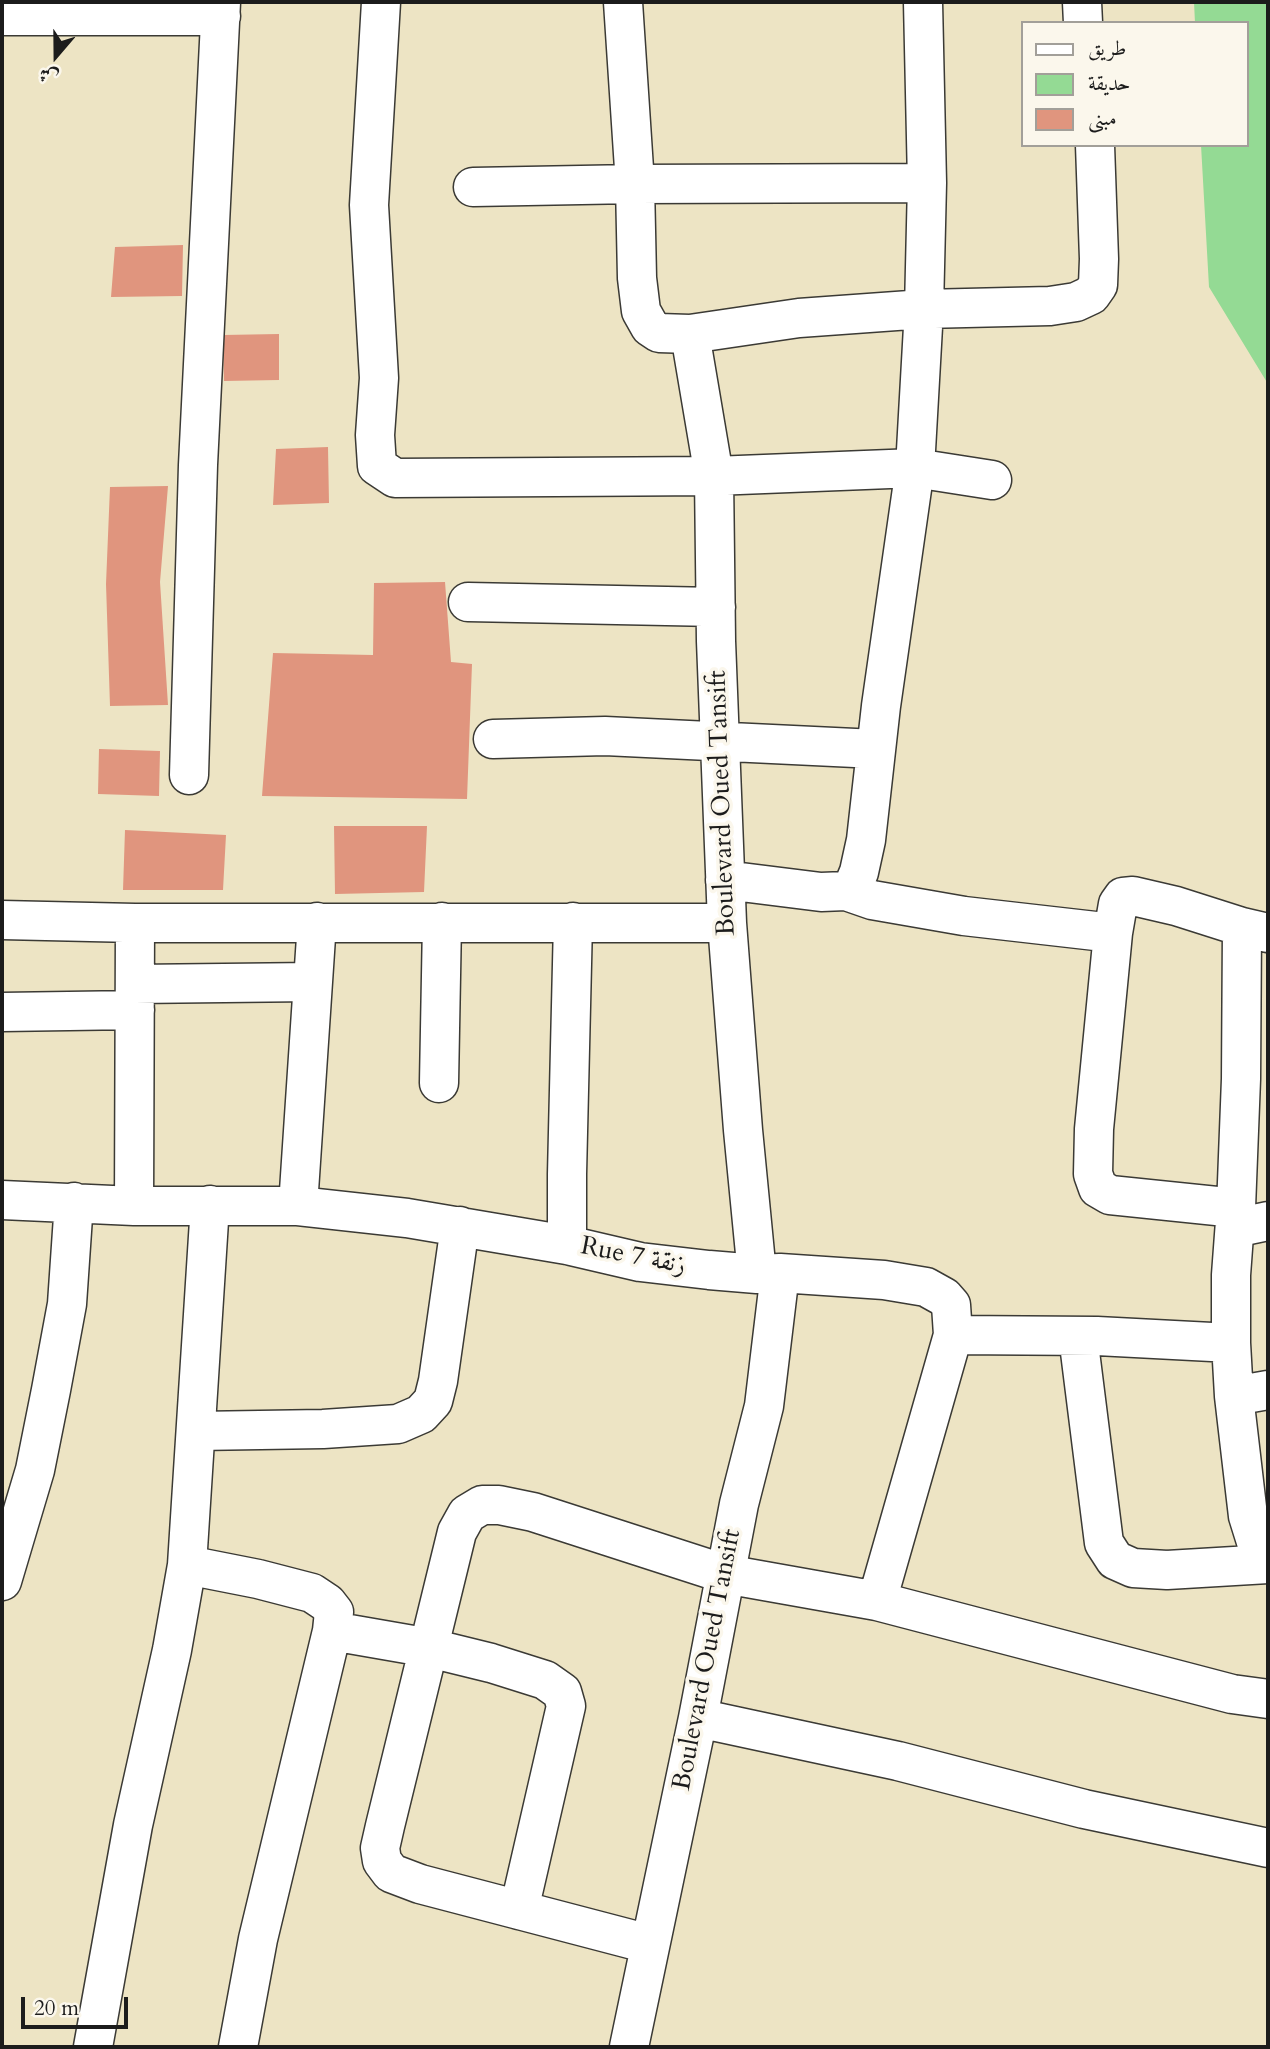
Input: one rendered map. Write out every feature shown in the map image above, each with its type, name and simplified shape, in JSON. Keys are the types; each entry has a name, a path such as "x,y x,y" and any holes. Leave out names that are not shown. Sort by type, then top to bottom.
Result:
{"street":[{"path":"381,2 369,205 379,378 375,435 377,467 395,478 714,477 915,468 992,480"},
{"path":"623,2 635,184 636,278 641,311 650,327 659,333 690,334 799,318 924,309 1050,306 1076,302 1091,295 1097,285 1099,259 1094,147"},
{"path":"846,891 854,884 859,872 866,839 915,468 924,309 927,183 923,2"},
{"path":"1082,2 1083,21"},
{"path":"2,16 221,9 198,453 188,775"},
{"path":"473,187 927,183"},
{"name":"Boulevard Oued Tansift","path":"629,2047 698,1718 739,1504 764,1406 769,1273 743,1130 725,880 714,477 690,334"},
{"path":"468,602 716,607"},
{"path":"493,738 605,736 876,749"},
{"path":"725,880 821,892 846,891 872,900 964,916 1113,933"},
{"path":"1246,1219 1111,1195 1098,1188 1093,1174 1094,1129 1113,933 1118,904 1123,897 1133,895 1176,905 1255,930 1241,1079 1246,1219 1231,1275 1231,1343 1251,1393 1248,1516 1258,1548 1268,1558"},
{"path":"2,920 135,923 727,923"},
{"path":"298,1206 317,922"},
{"path":"439,1083 442,922"},
{"path":"568,1245 573,922"},
{"path":"134,1206 135,923"},
{"path":"2,1012 135,997 313,982"},
{"name":"Rue 7 زنقة","path":"2,1200 134,1206 298,1206 407,1217 568,1245 640,1262 884,1280 926,1287 944,1297 951,1305 953,1335"},
{"path":"2,1581 34,1470 51,1390 66,1304 74,1202"},
{"path":"93,2047 133,1825 172,1650 187,1565 210,1205"},
{"path":"197,1431 323,1429 398,1424 421,1414 433,1401 438,1381 460,1226"},
{"path":"877,1601 953,1335 1079,1336 1231,1343"},
{"path":"1079,1336 1104,1543 1115,1560 1133,1568 1167,1570 1268,1564"},
{"path":"649,1944 420,1884 391,1873 382,1861 380,1848 384,1826 457,1532 467,1514 482,1505 499,1504 533,1513 725,1574 877,1601 1232,1694 1268,1699"},
{"path":"187,1565 312,1593 327,1603 334,1612 332,1631 258,1939 238,2047"},
{"path":"332,1631 430,1648 491,1663 545,1680 562,1692 566,1706 519,1910"},
{"path":"698,1718 898,1761 1084,1809 1268,1848"}],"green space":[{"path":"1194,2 1268,2 1268,384 1209,287 1201,147 1249,147 1249,21 1195,21"}],"building":[{"path":"183,245 182,296 111,297 115,247"},
{"path":"279,334 279,380 224,381 223,335"},
{"path":"328,447 329,503 273,505 276,449"},
{"path":"168,486 160,582 168,705 110,706 106,584 110,487"},
{"path":"445,582 451,662 472,664 467,799 262,796 273,653 373,655 374,583"},
{"path":"99,749 160,751 159,796 98,794"},
{"path":"334,826 427,826 424,892 335,894"},
{"path":"125,830 226,835 223,890 123,890"}]}
